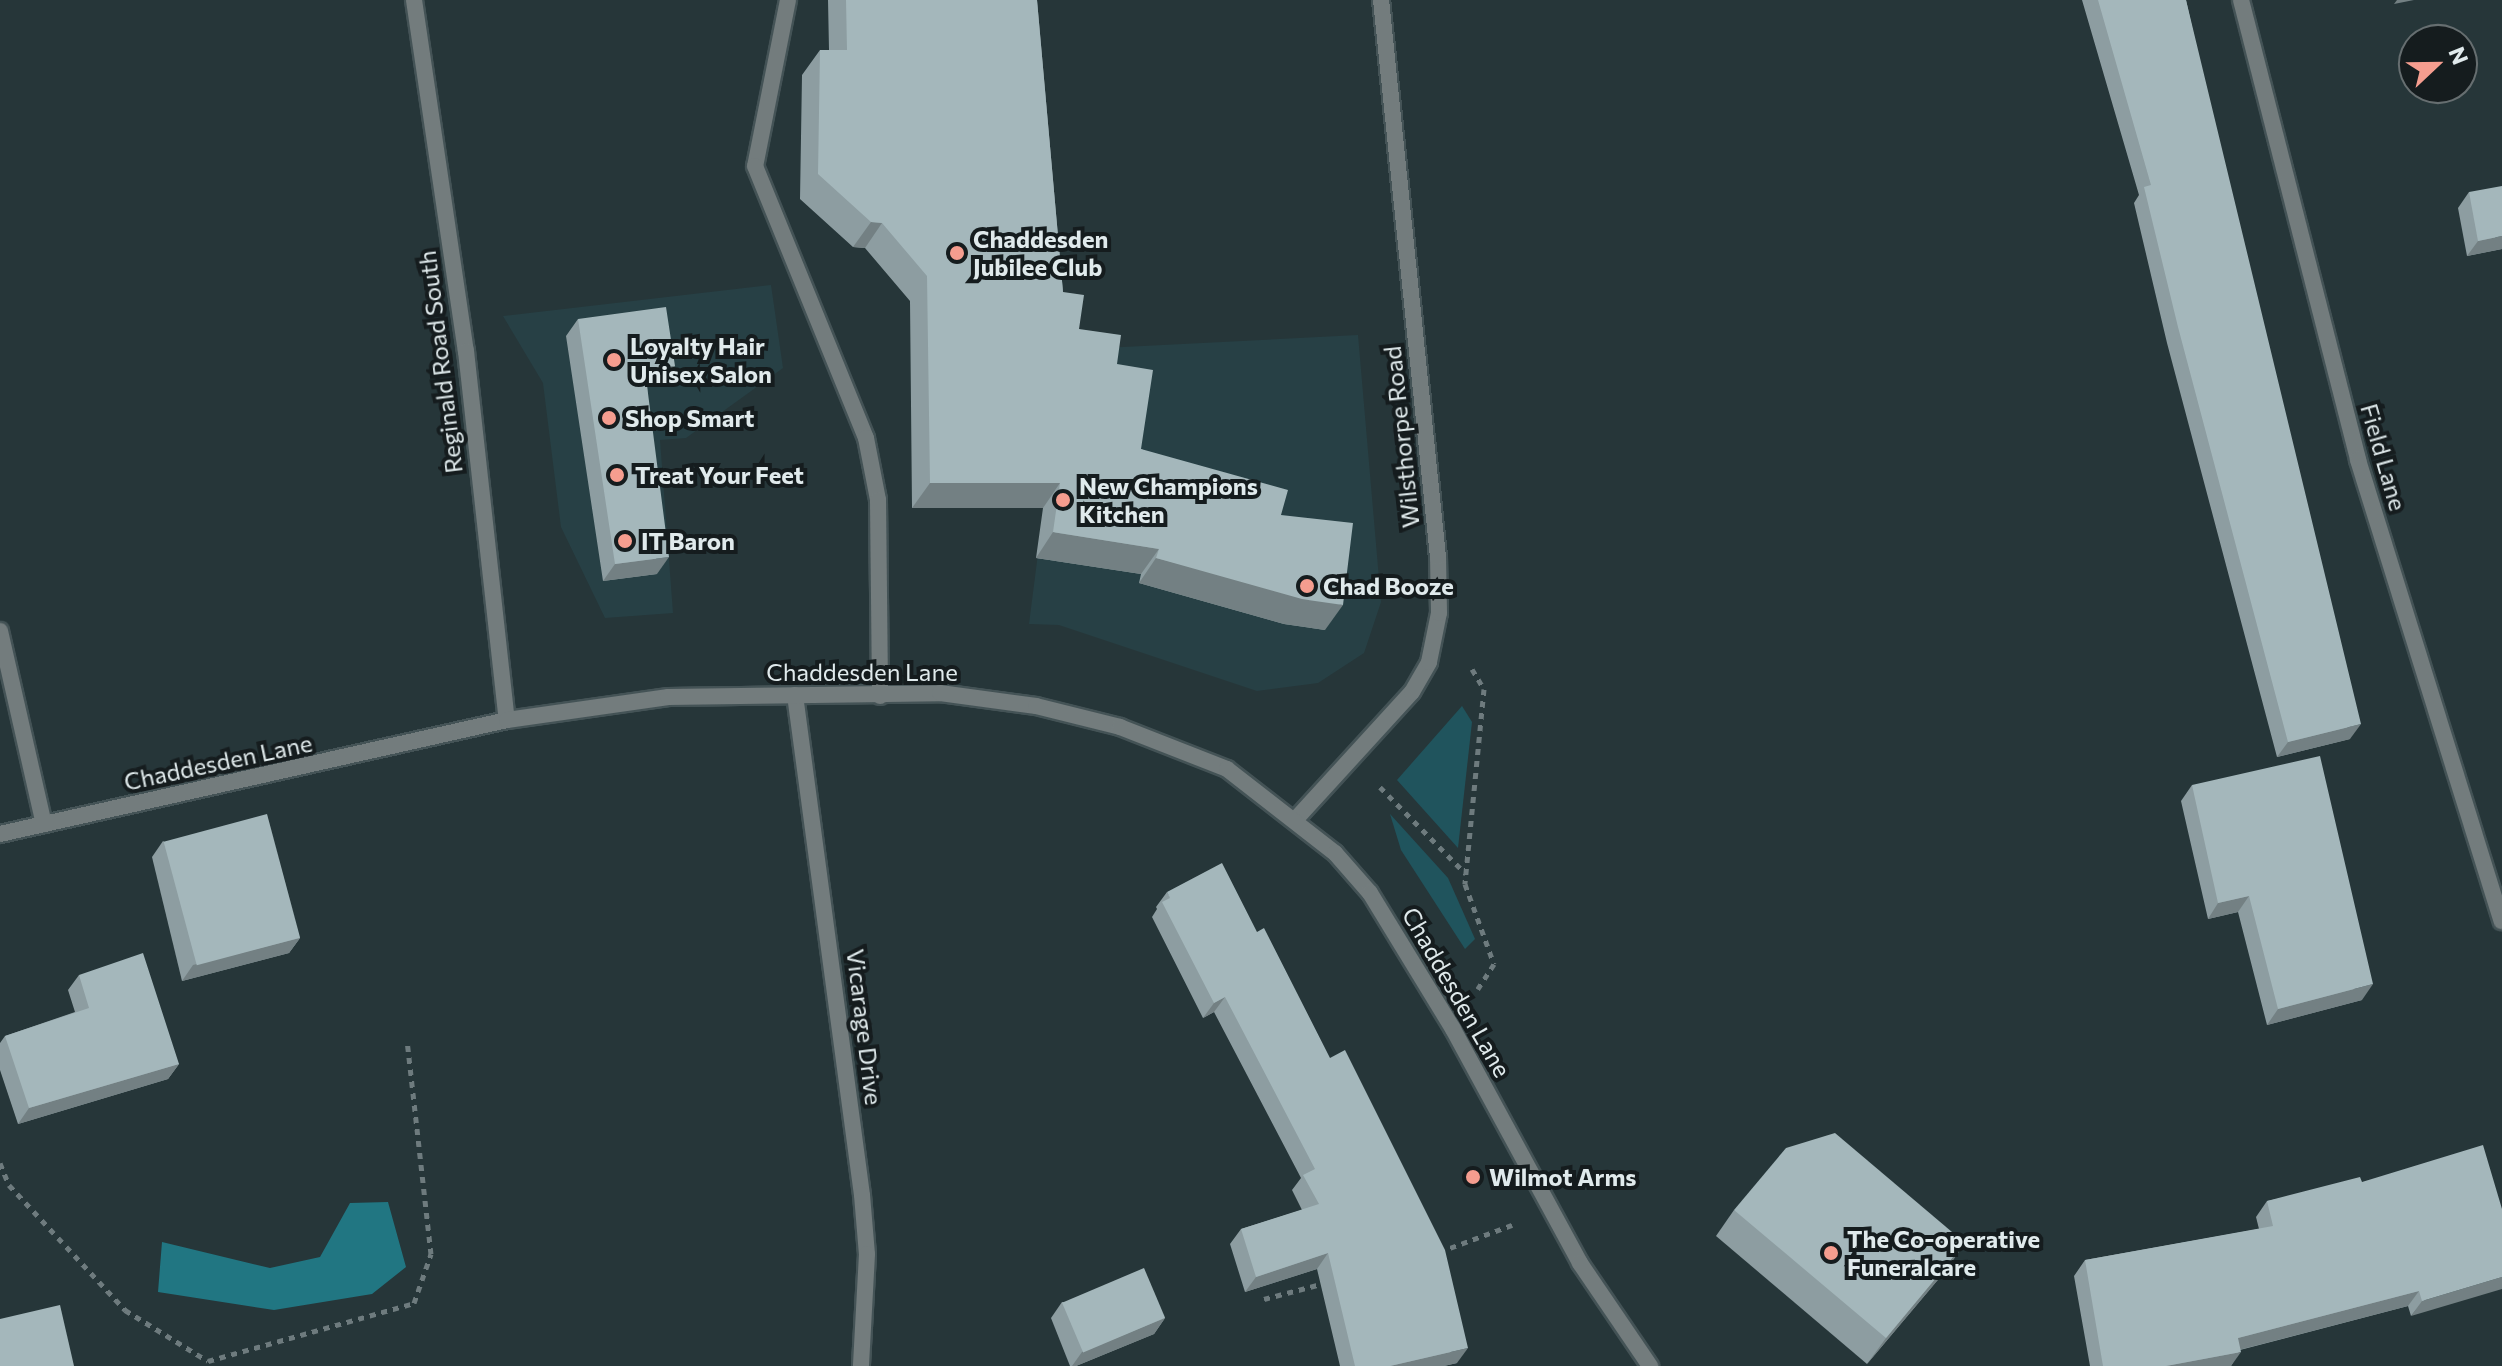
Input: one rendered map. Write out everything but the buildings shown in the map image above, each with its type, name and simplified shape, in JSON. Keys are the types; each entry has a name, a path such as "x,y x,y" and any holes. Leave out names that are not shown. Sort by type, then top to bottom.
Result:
{"street":[{"name":"Reginald Road South","path":"414,0 466,351 507,720"},
{"path":"788,0 755,166 866,438 880,530 880,696"},
{"name":"Wilsthorpe Road","path":"1295,820 1354,761 1412,692 1429,662 1439,613 1438,557 1381,0"},
{"name":"Field Lane","path":"2241,0 2358,460 2502,921"},
{"path":"0,631 44,824"},
{"name":"Chaddesden Lane","path":"0,834 507,720 668,697 940,693 1036,706 1120,727 1227,769 1335,853 1370,893 1453,1029 1580,1263 1650,1366"},
{"name":"Vicarage Drive","path":"795,695 862,1195 867,1254 861,1366"}],"path":[{"path":"1439,613 1484,689 1466,874 1494,964 1453,1029"},
{"path":"1354,761 1466,874"},
{"path":"0,1163 9,1185 125,1310 208,1361 414,1303 431,1254 407,1041"},
{"path":"1429,1255 1474,1243 1550,1206"},
{"path":"1264,1299 1339,1279"}],"shaded area":[{"path":"771,285 783,368 686,438 660,440 673,613 605,618 561,527 543,383 503,316"},
{"path":"1358,335 1381,602 1364,653 1318,683 1257,691 1059,625 1029,624 1064,350"},
{"path":"1462,706 1472,722 1458,848 1397,780"},
{"path":"1390,814 1448,878 1475,939 1465,949 1401,850"},
{"path":"388,1202 406,1267 372,1294 274,1310 158,1292 162,1242 270,1268 320,1257 350,1203"}],"place":[{"name":"Chaddesden Jubilee Club","path":"957,253"},
{"name":"Loyalty Hair Unisex Salon","path":"614,360"},
{"name":"Shop Smart","path":"609,418"},
{"name":"Treat Your Feet","path":"617,475"},
{"name":"New Champions Kitchen","path":"1063,500"},
{"name":"IT Baron","path":"625,541"},
{"name":"Chad Booze","path":"1307,586"},
{"name":"Wilmot Arms","path":"1473,1177"},
{"name":"The Co-operative Funeralcare","path":"1831,1253"}]}
